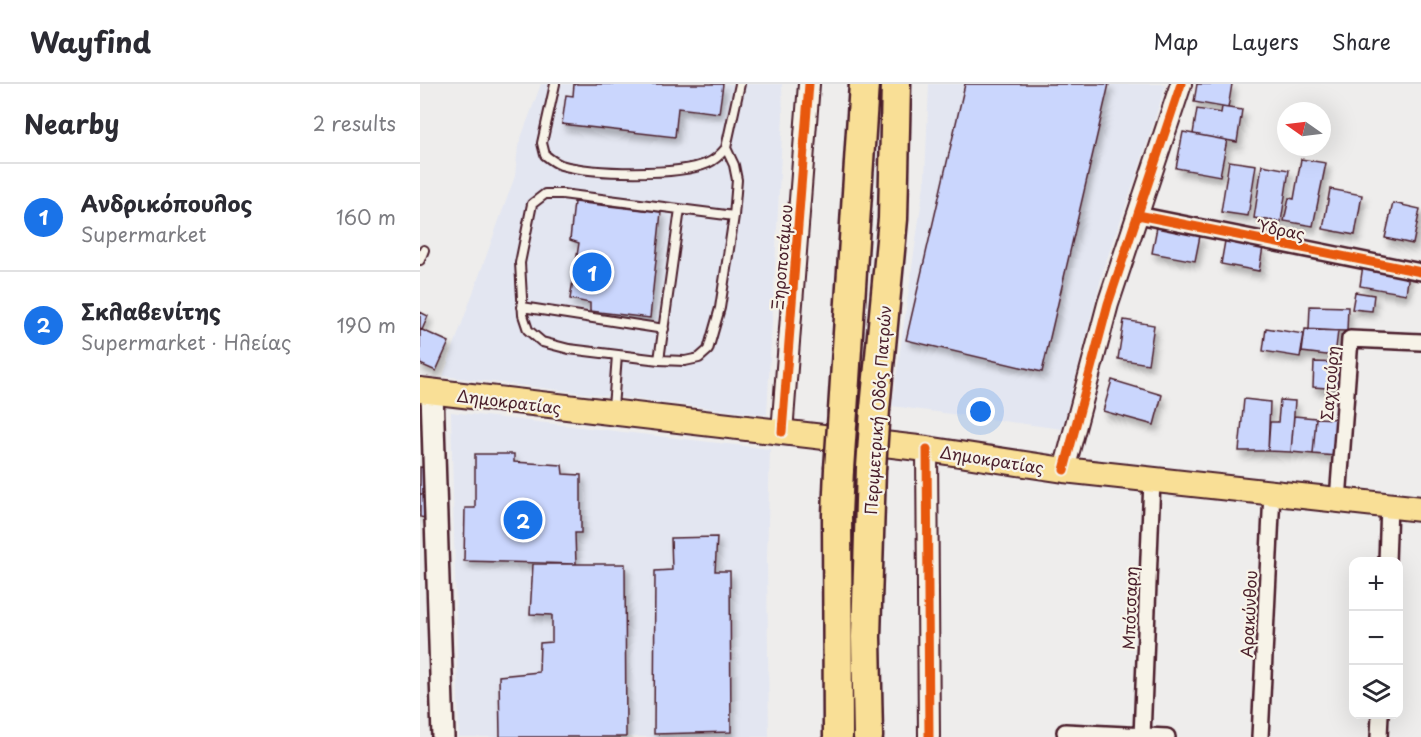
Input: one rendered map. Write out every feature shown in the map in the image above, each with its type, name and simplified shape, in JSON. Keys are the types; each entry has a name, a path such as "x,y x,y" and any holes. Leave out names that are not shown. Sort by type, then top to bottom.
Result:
{"highway":[{"name":"Περιμετρική Οδός Πατρών","path":"838,737 837,515 864,84"},
{"name":"Περιμετρική Οδός Πατρών","path":"868,737 866,637 871,468 893,219 896,84"}],"main road":[{"name":"Δημοκρατίας","path":"426,391 927,449 1064,470 1421,509"},
{"path":"426,391 443,737"}],"street":[{"name":"Ξηροποτάμου","path":"782,432 809,84"},
{"path":"1064,470 1096,345 1119,268 1181,84"},
{"name":"Ύδρας","path":"1138,215 1421,272"},
{"name":"Σαχτούρη","path":"1338,500 1350,339 1421,342"},
{"path":"927,449 929,737"},
{"name":"Μπότσαρη","path":"1142,736 1152,480"},
{"name":"Αρακύνθου","path":"1260,737 1272,494"},
{"path":"1387,557 1389,506"},
{"path":"1379,737 1380,719"},
{"path":"1065,732 1167,737"}],"lane":[{"path":"555,84 542,143 545,155 559,165 603,171 655,172 708,163 726,148"},
{"path":"734,216 562,194 544,194 532,204 520,263 522,307 528,330 542,342 569,349 659,360 685,361 699,358 708,350 720,308 734,216 737,180 734,165 726,148 740,84"},
{"path":"659,360 680,209"},
{"path":"420,260 424,250"},
{"path":"522,307 663,329"},
{"path":"612,413 618,355"}],"shaded area":[{"path":"541,84 782,84 783,116 767,415 443,376 515,176 518,146"},
{"path":"929,84 1166,84 1104,267 1062,429 892,406 925,178"},
{"path":"451,412 770,449 767,560 769,737 459,737"}],"building":[{"path":"574,84 723,84 719,113 678,108 675,137 562,124 566,95 573,96"},
{"path":"965,84 1109,84 1042,372 906,340"},
{"path":"1197,84 1232,84 1228,108 1194,102"},
{"path":"1222,107 1242,110 1237,142 1193,134 1197,109 1221,113"},
{"path":"1183,132 1227,140 1220,176 1176,168"},
{"path":"1301,159 1326,163 1313,226 1284,221 1289,198 1294,199"},
{"path":"1229,161 1256,165 1248,216 1221,212"},
{"path":"1262,165 1289,170 1281,222 1254,218"},
{"path":"1330,189 1362,195 1355,235 1323,229"},
{"path":"574,202 661,212 650,318 590,311 590,303 570,299 579,243 570,240"},
{"path":"1393,203 1420,209 1413,244 1385,238"},
{"path":"1157,227 1200,236 1195,261 1152,253"},
{"path":"1225,241 1263,247 1259,271 1221,264"},
{"path":"1363,265 1409,273 1406,294 1360,286"},
{"path":"1355,292 1374,295 1372,311 1352,309"},
{"path":"1310,306 1348,307 1347,331 1309,330"},
{"path":"420,312 428,316 422,330 420,329"},
{"path":"1124,320 1154,325 1148,364 1118,359"},
{"path":"1266,328 1304,334 1300,357 1263,351"},
{"path":"420,329 449,342 436,371 420,364"},
{"path":"1305,329 1338,331 1335,356 1302,352"},
{"path":"1314,362 1342,363 1341,389 1313,387"},
{"path":"1112,380 1162,395 1154,425 1103,411"},
{"path":"1244,399 1270,402 1268,451 1239,451"},
{"path":"1280,400 1295,401 1291,452 1268,451 1270,422 1278,422"},
{"path":"1294,416 1316,418 1313,454 1291,452"},
{"path":"1316,418 1339,419 1336,456 1313,454"},
{"path":"475,454 514,454 514,462 562,465 563,474 581,475 581,533 575,533 576,564 464,561 465,508 475,508"},
{"path":"420,467 427,468 426,494 420,494"},
{"path":"420,494 426,494 425,518 420,517"},
{"path":"717,537 715,571 730,571 731,732 654,734 655,571 672,570 671,538"},
{"path":"533,564 625,564 626,737 500,737 499,676 539,672 540,643 552,642 552,615 530,614"}],"cycle path":[{"path":"782,432 809,84"},
{"path":"1064,470 1108,304 1181,84"},
{"path":"1138,215 1421,272"},
{"path":"927,449 929,737"}],"place":[{"name":"Ανδρικόπουλος","path":"592,272"},
{"name":"Σκλαβενίτης","path":"523,520"}]}
